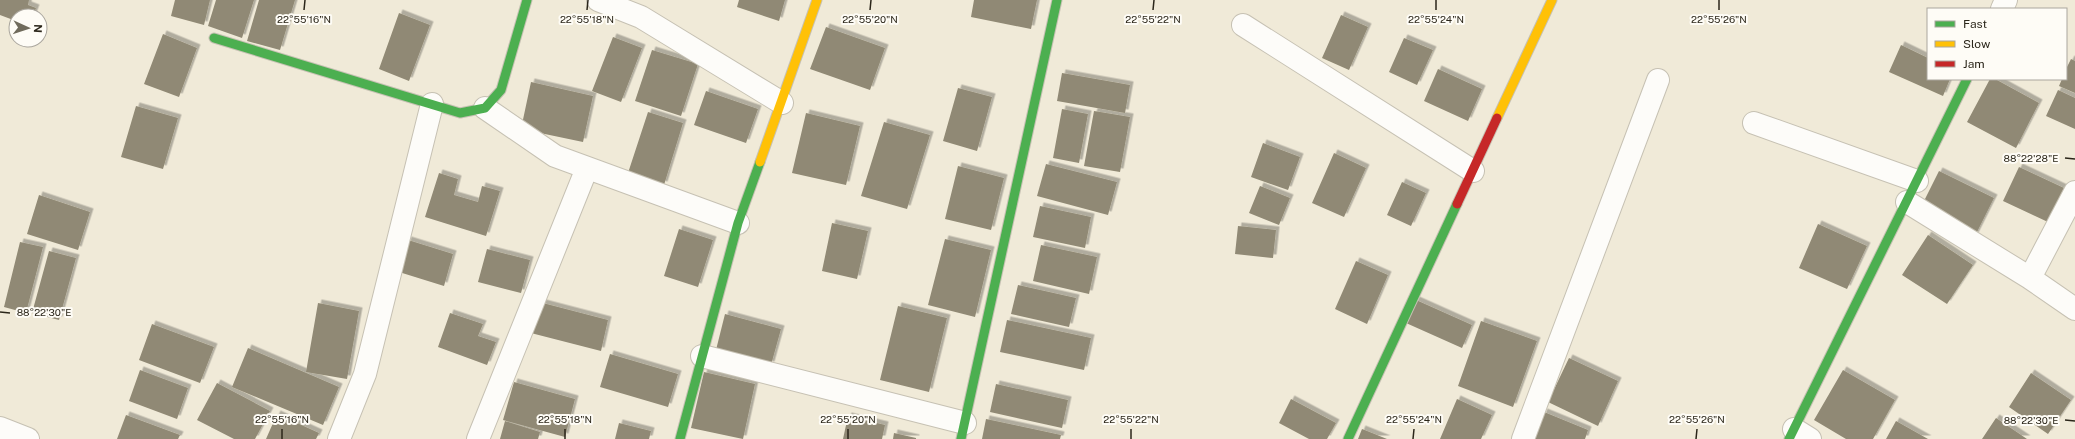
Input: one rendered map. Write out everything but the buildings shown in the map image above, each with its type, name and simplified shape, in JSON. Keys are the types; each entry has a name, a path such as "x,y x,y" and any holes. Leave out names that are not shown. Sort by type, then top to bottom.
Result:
{"street":[{"path":"214,38 460,113 485,108 501,90 527,0"},
{"path":"598,0 644,8 782,103"},
{"path":"680,439 738,224 782,103 817,0"},
{"path":"702,356 963,431 1057,0"},
{"path":"1348,439 1552,0"},
{"path":"1243,25 1473,171"},
{"path":"1522,439 1658,80"},
{"path":"1798,436 1907,202 1968,80"},
{"path":"339,439 365,374 432,104"},
{"path":"485,108 555,156 738,224"},
{"path":"1754,123 1917,181"},
{"path":"478,439 587,168"},
{"path":"2030,278 2075,192"},
{"path":"1907,202 2030,278 2075,309"},
{"path":"0,428 28,439"}],"traffic: fast":[{"path":"214,38 460,113 485,108 501,90 527,0"},
{"path":"961,439 1057,0"},
{"path":"1789,439 1967,80"},
{"path":"680,439 738,223 760,162"},
{"path":"1348,439 1457,204"}],"traffic: slow":[{"path":"760,162 817,0"},
{"path":"1497,118 1552,0"}],"traffic: jam":[{"path":"1457,204 1497,118"}]}
